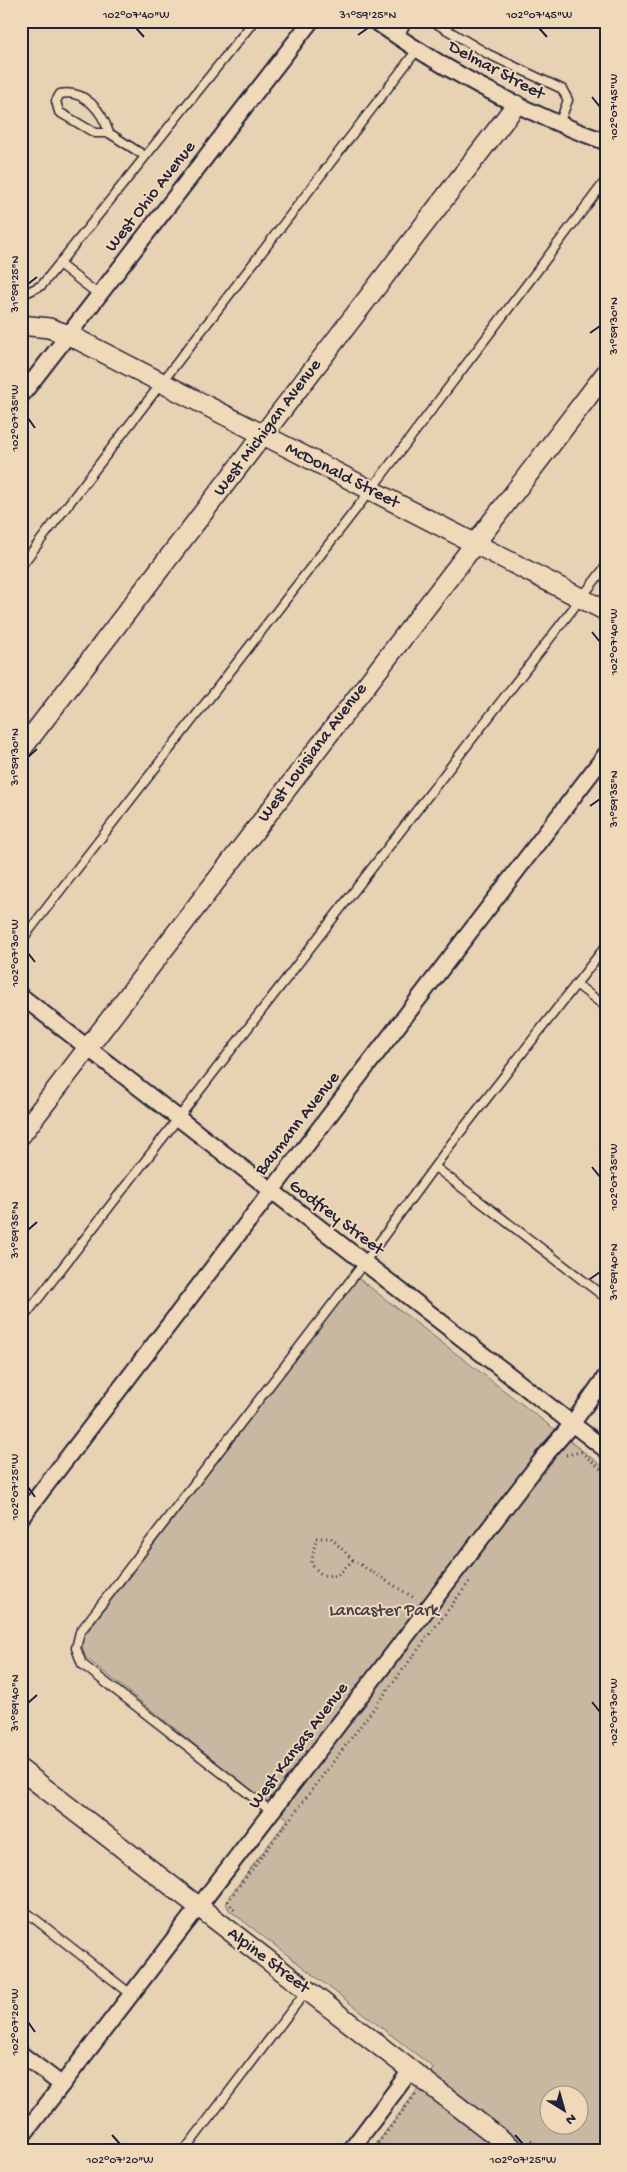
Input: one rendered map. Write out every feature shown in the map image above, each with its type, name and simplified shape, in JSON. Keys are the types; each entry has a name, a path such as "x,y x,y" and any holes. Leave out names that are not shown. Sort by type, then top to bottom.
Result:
{"street":[{"name":"Delmar Street","path":"375,21 398,38 457,74 516,105 606,142"},
{"name":"West Ohio Avenue","path":"21,396 306,23"},
{"name":"West Michigan Avenue","path":"21,750 516,105"},
{"name":"McDonald Street","path":"21,325 49,328 69,335 606,612"},
{"name":"West Louisiana Avenue","path":"21,1135 606,373"},
{"name":"Baumann Avenue","path":"21,1518 606,754"},
{"name":"Godfrey Street","path":"21,996 606,1450"},
{"name":"West Kansas Avenue","path":"21,2138 537,1466 572,1424 606,1376"},
{"name":"Alpine Street","path":"21,1770 411,2070 522,2145"},
{"path":"21,2054 62,2085"},
{"path":"350,2151 411,2070"}],"lane":[{"path":"21,292 26,293 42,285 254,21"},
{"path":"398,38 408,21"},
{"path":"432,21 488,54 562,89 568,100 559,124"},
{"path":"596,21 606,24"},
{"path":"21,566 417,50"},
{"path":"109,133 102,115 81,95 70,92 60,94 56,102 59,112 95,133 109,133 146,156"},
{"path":"21,942 370,490 606,180"},
{"path":"59,264 100,295"},
{"path":"21,1321 177,1117 606,566"},
{"path":"272,1812 82,1664 76,1648 80,1632 91,1615 606,946"},
{"path":"576,984 606,1007"},
{"path":"435,1167 606,1298"},
{"path":"21,1908 132,1995"},
{"path":"184,2151 307,1990"}],"path":[{"path":"600,1148 606,1153"},
{"path":"565,1456 580,1452 606,1473"},
{"path":"354,1560 337,1576 322,1576 311,1564 316,1538 331,1538 354,1560 416,1599"},
{"path":"235,1913 228,1901 476,1574"},
{"path":"411,1607 422,1591"},
{"path":"372,2151 415,2094 423,2094"},
{"path":"522,2145 544,2151"}],"green space":[{"name":"Lancaster Park","path":"358,1278 606,1469 606,2151 371,2151 434,2068 229,1910 226,1903 229,1897 288,1819 85,1657 81,1640"}]}
